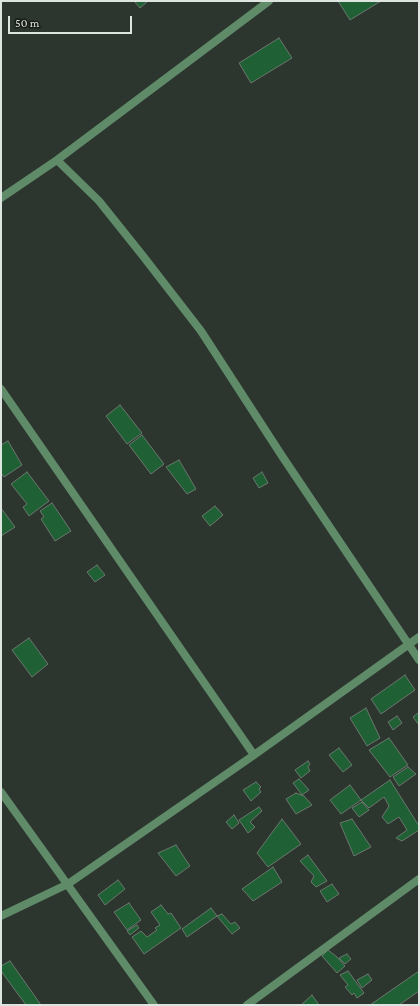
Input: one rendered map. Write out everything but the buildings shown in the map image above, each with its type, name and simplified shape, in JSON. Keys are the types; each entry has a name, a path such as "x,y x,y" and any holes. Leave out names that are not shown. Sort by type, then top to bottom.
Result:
{"street":[{"path":"1,198 57,160 269,1"},
{"path":"57,160 99,202 201,331 282,456 419,660"},
{"path":"1,390 254,756"},
{"path":"1,916 68,884 254,756 419,637"},
{"path":"1,792 154,1005"},
{"path":"247,1005 419,879"}]}
